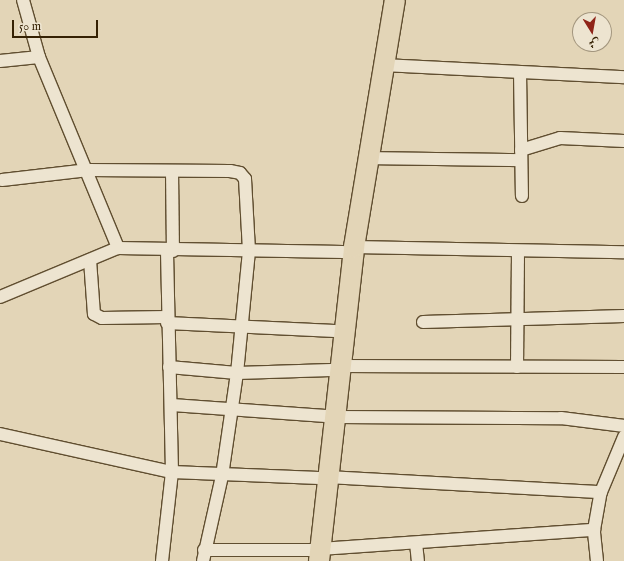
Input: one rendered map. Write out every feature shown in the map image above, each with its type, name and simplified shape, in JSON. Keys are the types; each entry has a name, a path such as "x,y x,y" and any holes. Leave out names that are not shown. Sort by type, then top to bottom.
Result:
{"main road":[{"path":"336,368 335,331 383,0"},
{"path":"315,555 348,249 369,158 395,0"}],"street":[{"path":"23,0 39,57 88,170 118,248"},
{"path":"0,61 39,57"},
{"path":"384,64 624,77"},
{"path":"520,72 522,196"},
{"path":"369,158 521,155 560,138 624,141"},
{"path":"2,180 88,170 240,173 245,179 249,251 232,410 222,476 204,556 315,555 416,543 594,530"},
{"path":"162,561 172,472 172,405 168,367 167,320 172,171"},
{"path":"0,297 118,248 170,251 348,249 624,252"},
{"path":"517,367 515,318 518,252"},
{"path":"90,260 94,314 102,318 167,320 240,328 335,331"},
{"path":"423,322 515,318 624,316"},
{"path":"168,367 236,373 336,368 624,367"},
{"path":"172,405 331,417 561,418 624,426"},
{"path":"0,434 172,472 222,476 324,477 601,492"},
{"path":"596,561 594,530 601,492 624,437"},
{"path":"416,543 418,561"}]}
